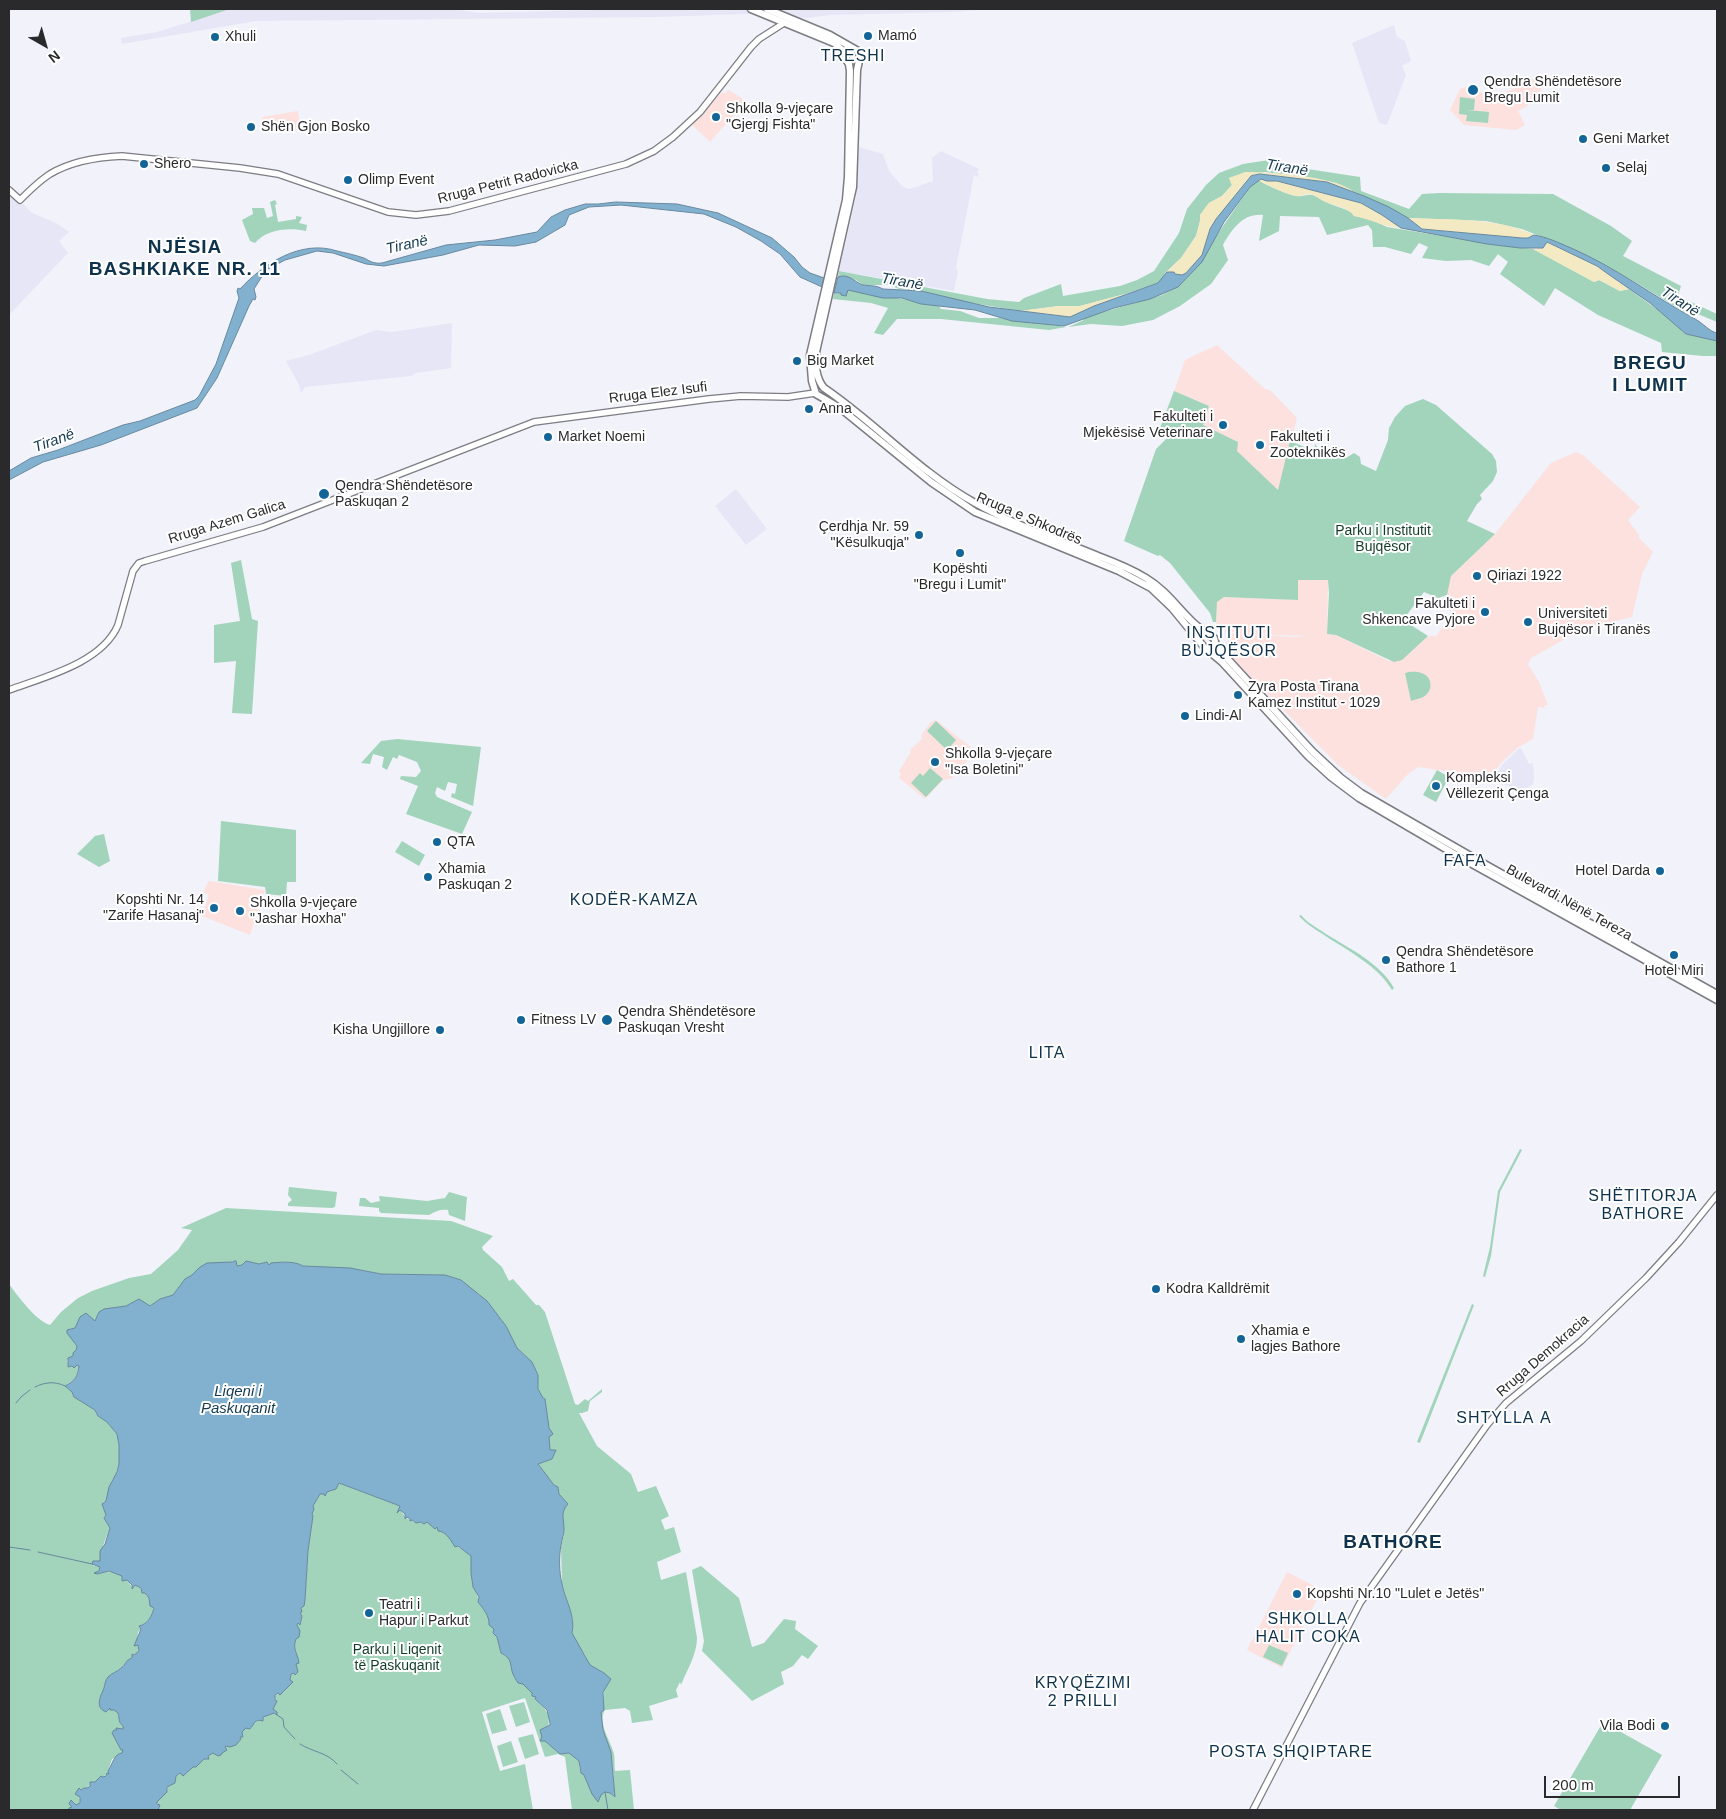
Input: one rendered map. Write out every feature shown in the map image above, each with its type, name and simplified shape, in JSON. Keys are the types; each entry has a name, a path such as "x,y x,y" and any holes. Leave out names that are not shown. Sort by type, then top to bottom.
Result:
{"main road":[{"path":"751,9 834,36 860,54 856,70 854,187 815,345 810,355 810,367 816,392"},
{"path":"767,9 804,30 834,43 846,53"},
{"name":"Rruga Petrit Radovicka","path":"9,190 20,200 43,179 57,171 106,157 122,156 240,168 278,174 388,212 416,214 449,211 626,164 654,151 673,137 700,112 750,47 785,20"},
{"path":"846,53 852,49"},
{"path":"840,239 847,188 850,64 845,58 846,53"},
{"path":"850,64 855,64 859,61"},
{"path":"815,345 816,366 823,387"},
{"path":"816,392 818,385 823,387"},
{"name":"Rruga e Shkodrës","path":"823,387 938,480 980,506 1017,527 1144,583 1168,604 1206,647"},
{"name":"Rruga e Shkodrës","path":"816,392 840,408 902,459 975,512 1128,568 1147,578 1167,594 1194,625 1211,636"},
{"name":"Rruga Elez Isufi","path":"506,433 539,421 709,399 740,396 788,397 816,392"},
{"name":"Rruga Azem Galica","path":"9,690 72,666 90,656 106,643 118,625 132,572 139,563 263,527 506,433"},
{"path":"1211,636 1204,639 1206,647 1213,648 1216,644"},
{"name":"Bulevardi Nënë Tereza","path":"1211,636 1215,639 1216,644 1224,655 1312,751 1336,774 1361,793 1717,994"},
{"name":"Bulevardi Nënë Tereza","path":"1206,647 1308,756 1330,777 1359,798 1463,859 1717,1000"},
{"path":"1222,662 1224,655"},
{"name":"Rruga Demokracia","path":"1253,1810 1360,1603 1486,1425 1506,1404 1581,1341 1639,1285 1664,1260 1717,1195"}],"shaded area":[{"path":"230,9 455,9 478,13 592,10 991,9 952,12 830,15 808,18 746,14 656,17 256,21 122,44 121,38 157,32"},
{"path":"1394,25 1397,37 1405,41 1411,61 1402,66 1406,75 1387,125 1379,123 1352,43"},
{"path":"1537,76 1545,85 1527,106 1518,111 1525,125 1516,130 1464,125 1450,110 1460,89 1465,87 1470,95 1480,92 1492,98 1529,82"},
{"name":"Shkolla 9-vjeçare \"Gjergj Fishta\"","path":"728,90 742,98 742,104 710,142 692,125 722,92 725,94"},
{"path":"298,111 300,129 264,133 262,117"},
{"path":"859,147 883,154 889,171 902,186 910,189 933,181 932,158 941,151 979,169 977,172 979,174 978,177 974,175 956,268 958,272 954,291 839,271 856,198"},
{"path":"9,190 32,213 56,223 69,232 59,241 68,253 9,315"},
{"path":"452,323 451,368 416,373 411,376 305,387 301,393 299,385 286,361 309,355 376,330 392,332"},
{"path":"1217,345 1265,389 1270,390 1297,418 1278,491 1237,451 1237,442 1203,425 1209,406 1174,391 1185,360"},
{"name":"Universiteti Bujqësor i Tiranës","path":"1576,452 1583,455 1640,507 1628,520 1639,535 1639,538 1653,552 1642,574 1632,617 1585,628 1531,658 1528,664 1539,682 1548,705 1545,705 1544,708 1538,707 1533,739 1517,748 1501,763 1491,778 1418,767 1407,775 1386,799 1338,765 1224,650 1231,633 1244,634 1222,630 1218,627 1216,622 1217,602 1224,597 1298,600 1298,580 1328,580 1327,634 1336,635 1389,661 1410,653 1428,636 1436,636 1452,615 1452,607 1445,604 1451,576 1495,534 1551,463","holes":["1248,634 1309,636 1293,637"]},
{"path":"736,489 767,529 746,545 715,506"},
{"name":"Shkolla 9-vjeçare \"Isa Boletini\"","path":"936,720 972,748 973,754 951,779 943,780 925,799 899,778 901,774 899,771 911,752 910,750 922,739 921,735 931,722"},
{"path":"1521,748 1529,764 1533,763 1533,784 1524,791 1492,780 1503,764"},
{"name":"Shkolla 9-vjeçare \"Jashar Hoxha\"","path":"209,881 265,890 250,935 202,916 209,895 203,892"},
{"path":"1287,1572 1322,1590 1282,1668 1247,1650"}],"green space":[{"path":"190,9 230,9 191,22"},
{"path":"1460,97 1475,99 1474,110 1467,110 1489,112 1488,123 1466,121 1467,115 1459,114"},
{"path":"1269,160 1301,168 1360,177 1361,191 1409,209 1422,194 1553,194 1611,226 1632,241 1623,256 1681,286 1678,296 1717,314 1717,322 1693,312 1684,312 1582,253 1522,229 1486,221 1408,218 1336,183 1265,172 1229,178 1232,185 1222,196 1209,203 1200,215 1196,236 1181,258 1165,273 1164,278 1158,283 1080,306 1059,306 1020,311 954,300 921,291 899,289 890,285 863,285 856,280 842,276 838,277 839,271 987,299 1019,302 1024,298 1061,284 1063,296 1120,286 1154,271 1179,233 1187,209 1206,185 1219,173 1243,164"},
{"path":"1258,180 1277,190 1294,195 1314,196 1351,212 1354,216 1370,219 1387,227 1533,249 1594,282 1599,280 1620,291 1629,289 1666,316 1686,334 1717,341 1717,356 1662,352 1661,343 1598,315 1555,288 1544,306 1500,274 1508,262 1498,254 1489,266 1471,260 1446,261 1422,258 1428,247 1419,243 1411,254 1385,247 1373,247 1372,230 1368,225 1327,235 1319,217 1280,216 1279,231 1259,241 1263,215 1244,219 1234,228 1223,245 1228,260 1211,284 1180,306 1153,320 1122,326 1091,324 1068,327 1084,320 1083,318 1162,295 1175,288 1187,278 1250,187"},
{"path":"275,200 278,222 296,219 296,216 302,217 299,223 307,225 306,231 293,229 279,230 265,235 255,243 250,241 242,220 253,214 252,208 264,208 267,218 273,216 270,202"},
{"path":"848,290 939,306 941,309 960,311 979,318 1000,318 1066,327 1049,330 941,319 897,319 883,335 874,333 888,308 871,303 833,299 834,293 837,294"},
{"name":"Parku i Institutit Bujqësor","path":"1174,391 1209,406 1203,425 1238,442 1237,451 1278,490 1290,441 1314,451 1315,444 1318,448 1346,458 1354,453 1360,457 1361,464 1376,471 1388,440 1389,428 1395,417 1405,406 1423,399 1436,405 1492,454 1496,461 1497,472 1493,481 1480,495 1482,499 1467,521 1495,534 1451,576 1447,595 1438,598 1424,592 1403,620 1428,636 1402,660 1394,662 1336,635 1327,634 1328,580 1298,580 1298,600 1224,597 1217,602 1216,622 1213,622 1210,613 1170,563 1160,555 1158,556 1124,541 1156,449 1167,438 1157,436"},
{"path":"241,560 252,619 258,621 252,714 232,713 236,661 214,663 214,625 240,621 231,563"},
{"path":"1417,672 1427,676 1431,685 1426,695 1411,701 1405,673"},
{"path":"936,721 956,740 947,750 927,731"},
{"path":"397,739 481,747 473,806 451,797 452,793 455,794 457,784 448,782 445,791 437,787 435,793 437,797 472,812 462,834 406,814 418,786 400,779 401,776 416,777 421,771 417,762 399,755 397,759 393,757 387,770 382,767 384,757 373,754 370,764 361,763 381,741"},
{"path":"930,768 943,779 926,797 911,783 920,773 923,776"},
{"name":"Kompleksi Vëllezerit Çenga","path":"1437,770 1449,777 1436,802 1423,795"},
{"path":"221,821 296,830 296,882 287,882 286,896 266,894 265,887 218,881"},
{"path":"104,834 110,861 99,867 77,854 95,836"},
{"path":"402,841 425,855 419,866 395,852"},
{"path":"1301,915 1326,934 1373,964 1394,988 1392,990 1386,981 1370,966 1308,924 1299,916"},
{"path":"1520,1149 1522,1150 1500,1192 1491,1256 1485,1277 1483,1276 1490,1247 1498,1191"},
{"path":"289,1187 337,1192 335,1207 288,1206 288,1203 292,1200 288,1195"},
{"path":"449,1192 467,1197 465,1221 449,1215 448,1210 438,1211 429,1215 381,1213 379,1208 359,1206 360,1198 365,1198 371,1203 380,1201 379,1196 427,1201 445,1198"},
{"name":"Parku i Liqenit të Paskuqanit","path":"226,1208 451,1221 493,1236 482,1247 483,1250 502,1267 509,1281 513,1279 536,1305 539,1305 545,1312 575,1404 578,1405 585,1399 588,1401 602,1389 602,1392 590,1401 588,1411 579,1413 597,1446 631,1474 638,1492 656,1486 669,1516 661,1520 665,1530 674,1527 681,1552 657,1562 661,1580 686,1572 697,1638 691,1662 681,1685 680,1682 676,1690 678,1697 649,1706 653,1720 632,1723 630,1711 625,1708 605,1710 603,1715 604,1726 614,1754 615,1771 630,1770 634,1810 572,1810 565,1757 558,1754 545,1757 525,1698 482,1712 500,1771 525,1764 533,1810 158,1810 159,1805 157,1802 167,1792 168,1786 175,1783 176,1776 181,1773 183,1775 193,1767 196,1767 208,1756 214,1753 217,1755 226,1750 226,1746 231,1747 236,1744 246,1728 251,1729 253,1722 262,1720 264,1716 274,1713 276,1715 273,1710 276,1701 275,1696 285,1690 291,1674 295,1674 297,1669 295,1668 297,1657 294,1644 298,1623 300,1624 302,1616 300,1613 305,1600 313,1506 320,1494 332,1491 339,1483 400,1506 400,1510 406,1518 416,1523 427,1522 437,1527 456,1546 471,1556 473,1586 478,1602 495,1629 493,1633 497,1637 501,1653 508,1657 523,1684 536,1697 535,1700 545,1709 549,1718 545,1741 560,1754 569,1753 579,1761 580,1771 598,1801 605,1792 610,1793 614,1797 611,1752 603,1730 601,1712 604,1699 604,1673 589,1665 572,1633 573,1620 562,1584 561,1547 564,1534 562,1516 564,1508 568,1504 559,1494 558,1487 554,1485 538,1464 552,1459 554,1453 550,1451 545,1400 538,1389 538,1375 532,1362 517,1348 502,1320 479,1294 471,1290 461,1280 445,1275 381,1274 361,1270 303,1266 286,1262 276,1262 269,1265 267,1262 259,1264 246,1261 242,1265 237,1266 236,1261 200,1267 185,1279 173,1295 160,1299 150,1306 142,1302 136,1302 121,1308 104,1310 99,1312 95,1321 77,1324 75,1328 71,1329 69,1335 77,1346 73,1356 67,1361 69,1367 79,1366 75,1378 65,1386 75,1397 95,1410 98,1416 107,1422 117,1434 119,1445 119,1464 106,1501 103,1502 106,1514 104,1518 110,1528 102,1548 100,1561 92,1565 100,1567 99,1571 95,1574 111,1572 119,1574 132,1588 134,1585 137,1586 153,1606 153,1612 149,1619 139,1626 141,1629 138,1632 137,1643 134,1644 138,1645 138,1652 132,1655 104,1686 107,1710 110,1708 117,1711 120,1724 124,1729 117,1728 118,1731 115,1739 123,1750 122,1754 112,1759 108,1771 109,1774 90,1783 88,1788 79,1790 80,1804 76,1805 73,1801 72,1807 68,1810 9,1810 9,1284 39,1319 50,1325 61,1312 78,1298 129,1278 151,1274 178,1250 192,1230 181,1228"},
{"path":"1472,1304 1474,1305 1420,1443 1417,1442"},
{"path":"701,1566 739,1598 752,1647 764,1643 784,1619 796,1621 795,1629 818,1646 808,1659 802,1655 793,1666 781,1672 784,1684 752,1701 702,1651 704,1641 692,1570"},
{"path":"1269,1645 1288,1653 1282,1666 1263,1657"},
{"path":"524,1702 530,1722 516,1727 509,1706"},
{"path":"500,1709 507,1730 492,1734 486,1714"},
{"path":"1603,1722 1662,1755 1630,1810 1561,1810 1554,1806"},
{"path":"533,1734 539,1754 525,1759 518,1738"},
{"path":"511,1741 518,1762 503,1767 497,1746"}],"sand":[{"path":"1245,172 1287,174 1321,179 1348,188 1356,194 1327,182 1260,174 1251,176 1210,229 1202,255 1182,275 1167,272 1181,258 1196,236 1200,215 1209,203 1222,196 1232,185 1229,178"},
{"path":"1258,180 1277,181 1361,203 1401,228 1354,216 1345,209 1313,195 1298,196 1289,194"},
{"path":"1408,218 1489,222 1520,229 1534,235 1522,238 1422,229"},
{"path":"1547,242 1597,266 1629,289 1620,291 1599,280 1594,282 1533,249 1537,249"},
{"path":"1125,294 1071,317 1020,311 1059,306 1080,306"}],"water":[{"path":"1260,174 1327,182 1389,207 1422,229 1522,238 1534,235 1548,239 1603,264 1698,321 1717,333 1717,341 1686,334 1650,303 1597,266 1547,242 1543,248 1520,248 1487,244 1401,228 1361,203 1277,181 1261,179 1250,187 1224,222 1202,262 1178,287 1150,299 1114,308 1064,326 1012,321 975,310 921,304 902,298 883,298 848,290 846,296 841,295 841,293 834,293 838,277 845,276 860,284 883,289 921,291 989,307 1070,317 1094,306 1158,283 1167,272 1182,275 1186,273 1202,255 1210,229 1216,219 1251,176"},
{"path":"616,202 677,204 718,213 772,238 794,257 802,267 810,273 824,278 822,287 800,277 780,254 736,227 704,214 621,205 589,207 569,215 565,225 536,242 515,246 479,245 443,255 384,266 366,264 333,253 317,251 285,260 266,270 254,289 255,300 253,299 249,306 217,378 197,408 101,445 43,462 9,480 9,471 31,458 195,400 216,364 239,298 238,288 240,289 260,271 284,256 310,248 323,248 364,258 374,263 382,263 446,245 495,240 537,232 551,217 565,210 585,204"},
{"name":"Liqeni i Paskuqanit","path":"236,1261 237,1266 242,1265 246,1261 259,1264 267,1262 269,1265 271,1263 288,1262 303,1266 350,1268 381,1274 445,1275 461,1280 487,1301 506,1326 517,1348 532,1362 538,1375 538,1389 545,1399 549,1428 553,1434 549,1437 550,1450 556,1450 552,1459 538,1464 554,1485 558,1487 559,1494 568,1504 563,1513 564,1531 560,1549 560,1574 573,1620 572,1633 590,1665 611,1679 603,1692 604,1710 601,1712 603,1730 611,1752 615,1797 605,1792 601,1795 598,1802 592,1794 584,1775 581,1773 579,1761 569,1753 560,1754 545,1741 540,1741 542,1737 540,1730 550,1725 547,1710 535,1699 536,1697 532,1696 532,1693 523,1684 518,1683 512,1673 510,1660 501,1653 497,1637 493,1633 494,1629 489,1625 487,1616 478,1602 479,1597 473,1587 471,1556 458,1546 455,1547 446,1535 438,1531 437,1527 435,1529 427,1522 424,1524 410,1521 407,1517 405,1519 405,1514 400,1510 397,1513 400,1506 339,1483 336,1489 327,1492 325,1496 320,1494 313,1506 305,1600 304,1606 301,1608 302,1612 300,1613 302,1616 300,1625 298,1623 297,1625 300,1631 295,1646 299,1663 296,1664 298,1672 295,1675 294,1673 291,1674 290,1680 293,1682 280,1695 278,1693 275,1695 275,1700 277,1701 273,1709 277,1712 277,1715 274,1713 263,1717 263,1721 256,1721 250,1729 246,1728 242,1732 243,1737 240,1737 241,1739 236,1745 226,1746 227,1750 221,1755 218,1756 213,1753 208,1756 209,1759 204,1759 183,1776 180,1773 176,1776 175,1783 167,1787 167,1792 157,1802 160,1805 158,1810 68,1810 72,1807 69,1804 71,1800 76,1805 80,1803 80,1797 75,1794 79,1788 81,1790 88,1788 90,1782 95,1782 101,1776 109,1774 108,1771 114,1759 122,1753 123,1750 121,1750 112,1733 114,1730 117,1730 116,1728 123,1729 118,1713 110,1710 110,1708 106,1712 102,1710 99,1701 108,1677 132,1658 132,1654 134,1655 139,1651 138,1645 134,1646 141,1629 139,1626 149,1619 154,1608 150,1606 149,1598 145,1593 142,1593 141,1588 135,1585 132,1589 132,1585 127,1580 122,1581 122,1576 109,1571 94,1573 99,1571 100,1567 92,1564 93,1561 100,1561 100,1551 105,1544 110,1528 104,1518 106,1515 102,1504 106,1501 109,1487 117,1472 119,1445 117,1434 107,1422 98,1416 95,1410 74,1397 72,1392 65,1386 75,1378 79,1366 77,1365 74,1368 72,1366 68,1367 68,1358 73,1356 77,1346 67,1333 67,1330 75,1328 80,1317 86,1313 95,1321 99,1312 104,1309 126,1306 139,1299 150,1306 160,1299 173,1295 185,1279 207,1263"}],"waterway":[{"path":"35,1387 50,1383 58,1383 65,1386"},
{"path":"16,1403 30,1390"},
{"path":"9,1547 30,1550"},
{"path":"38,1552 92,1564"},
{"path":"277,1715 283,1719 284,1727 295,1739"},
{"path":"300,1744 329,1757 337,1764"},
{"path":"341,1770 358,1784"},
{"path":"605,1792 608,1810"}],"place":[{"name":"Mamó","path":"868,36"},
{"name":"Xhuli","path":"215,37"},
{"name":"Qendra Shëndetësore Bregu Lumit","path":"1473,90"},
{"name":"Shkolla 9-vjeçare \"Gjergj Fishta\"","path":"716,117"},
{"name":"Shën Gjon Bosko","path":"251,127"},
{"name":"Geni Market","path":"1583,139"},
{"name":"Shero","path":"144,164"},
{"name":"Selaj","path":"1606,168"},
{"name":"Olimp Event","path":"348,180"},
{"name":"Big Market","path":"797,361"},
{"name":"Anna","path":"809,409"},
{"name":"Fakulteti i Mjekësisë Veterinare","path":"1223,425"},
{"name":"Market Noemi","path":"548,437"},
{"name":"Fakulteti i Zooteknikës","path":"1260,445"},
{"name":"Qendra Shëndetësore Paskuqan 2","path":"324,494"},
{"name":"Çerdhja Nr. 59 \"Kësulkuqja\"","path":"919,535"},
{"name":"Kopështi \"Bregu i Lumit\"","path":"960,553"},
{"name":"Qiriazi 1922","path":"1477,576"},
{"name":"Fakulteti i Shkencave Pyjore","path":"1485,612"},
{"name":"Universiteti Bujqësor i Tiranës","path":"1528,622"},
{"name":"Zyra Posta Tirana Kamez Institut - 1029","path":"1238,695"},
{"name":"Lindi-Al","path":"1185,716"},
{"name":"Shkolla 9-vjeçare \"Isa Boletini\"","path":"935,762"},
{"name":"Kompleksi Vëllezerit Çenga","path":"1436,786"},
{"name":"QTA","path":"437,842"},
{"name":"Hotel Darda","path":"1660,871"},
{"name":"Xhamia Paskuqan 2","path":"428,877"},
{"name":"Kopshti Nr. 14 \"Zarife Hasanaj\"","path":"214,908"},
{"name":"Shkolla 9-vjeçare \"Jashar Hoxha\"","path":"240,911"},
{"name":"Hotel Miri","path":"1674,955"},
{"name":"Qendra Shëndetësore Bathore 1","path":"1386,960"},
{"name":"Fitness LV","path":"521,1020"},
{"name":"Qendra Shëndetësore Paskuqan Vresht","path":"607,1020"},
{"name":"Kisha Ungjillore","path":"440,1030"},
{"name":"Kodra Kalldrëmit","path":"1156,1289"},
{"name":"Xhamia e lagjes Bathore","path":"1241,1339"},
{"name":"Kopshti Nr.10 \"Lulet e Jetës\"","path":"1297,1594"},
{"name":"Teatri i Hapur i Parkut","path":"369,1613"},
{"name":"Vila Bodi","path":"1665,1726"}],"district":[{"name":"TRESHI","path":"853,57"},
{"name":"NJËSIA BASHKIAKE NR. 11","path":"185,259"},
{"name":"BREGU I LUMIT","path":"1650,375"},
{"name":"INSTITUTI BUJQËSOR","path":"1229,643"},
{"name":"FAFA","path":"1465,862"},
{"name":"KODËR-KAMZA","path":"634,901"},
{"name":"LITA","path":"1047,1054"},
{"name":"SHËTITORJA BATHORE","path":"1643,1206"},
{"name":"SHTYLLA A","path":"1504,1419"},
{"name":"BATHORE","path":"1393,1543"},
{"name":"SHKOLLA HALIT COKA","path":"1308,1629"},
{"name":"KRYQËZIMI 2 PRILLI","path":"1083,1693"},
{"name":"POSTA SHQIPTARE","path":"1291,1753"}],"water label":[{"name":"Tiranë","path":"1287,168"},
{"name":"Tiranë","path":"407,245"},
{"name":"Tiranë","path":"902,282"},
{"name":"Tiranë","path":"1680,302"},
{"name":"Tiranë","path":"54,441"}]}
